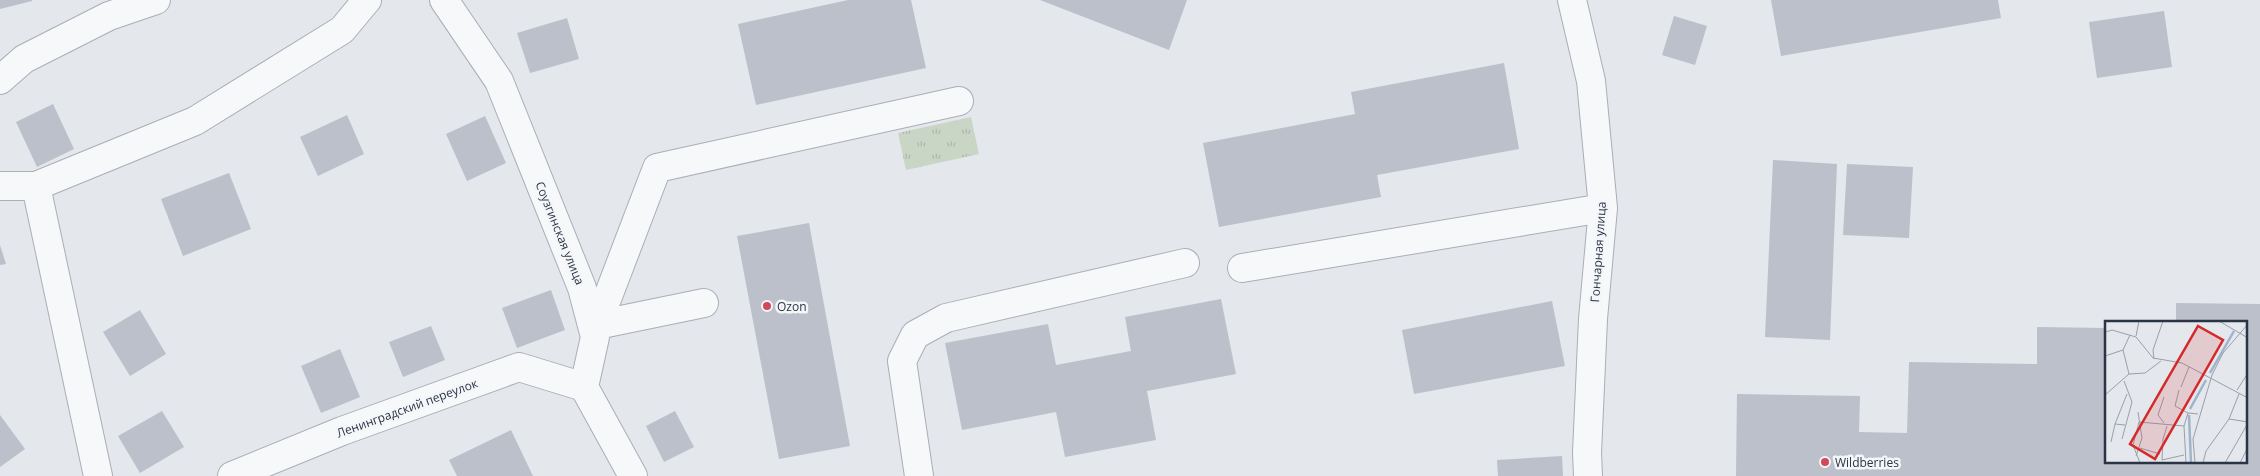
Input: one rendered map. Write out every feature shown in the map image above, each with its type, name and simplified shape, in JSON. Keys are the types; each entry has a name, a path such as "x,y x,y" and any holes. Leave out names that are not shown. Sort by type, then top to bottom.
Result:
{"street":[{"path":"0,80 24,59 110,16 156,0"},
{"path":"0,186 36,186 195,121 342,30 368,0"},
{"name":"Соузгинская улица","path":"444,0 499,81 582,288 595,337 584,387"},
{"name":"Гончарная улица","path":"1572,0 1591,81 1603,208 1593,319 1586,452 1588,476"},
{"path":"591,322 607,299 657,168 959,102"},
{"path":"36,186 98,476"},
{"path":"1242,268 1603,208"},
{"path":"919,476 902,361 915,334 946,318 1185,263"},
{"path":"591,322 704,304"},
{"name":"Ленинградский переулок","path":"232,476 342,431 519,367 584,387"},
{"path":"584,387 633,476"}],"green space":[{"path":"971,117 979,154 906,170 898,133"}],"building":[{"path":"0,0 32,0 32,1 0,9"},
{"path":"848,0 911,0 926,68 756,105 738,24"},
{"path":"1040,0 1187,0 1169,50"},
{"path":"1771,0 1998,0 2001,18 1781,56"},
{"path":"2164,11 2172,67 2097,78 2089,22"},
{"path":"1674,16 1707,26 1695,65 1662,55"},
{"path":"567,18 579,59 530,73 517,33"},
{"path":"1504,63 1519,149 1377,175 1381,197 1219,227 1203,143 1355,114 1351,92"},
{"path":"53,104 74,149 37,167 16,122"},
{"path":"347,115 364,154 318,176 300,137"},
{"path":"485,116 506,163 467,181 446,134"},
{"path":"1773,160 1837,164 1830,340 1765,337"},
{"path":"1847,164 1913,167 1909,238 1843,235"},
{"path":"229,173 251,229 183,256 161,199"},
{"path":"809,223 850,446 779,459 737,236"},
{"path":"0,245 6,264 0,265"},
{"path":"551,290 565,330 517,348 502,308"},
{"path":"1221,299 1236,374 1147,391 1156,440 1065,457 1056,412 962,430 945,343 1048,324 1056,365 1131,351 1125,317"},
{"path":"1552,301 1565,366 1414,394 1402,330"},
{"path":"2176,303 2260,304 2260,476 1736,476 1737,394 1860,396 1859,432 1907,433 1909,362 2037,364 2037,327 2105,328 2105,464 2248,464 2248,321 2176,321"},
{"path":"140,310 166,354 130,376 103,332"},
{"path":"431,326 445,360 403,377 389,342"},
{"path":"340,349 360,397 321,413 301,366"},
{"path":"162,411 184,447 140,473 118,436"},
{"path":"675,411 694,447 664,462 646,426"},
{"path":"0,415 25,449 0,467"},
{"path":"511,430 533,476 457,476 449,460"},
{"path":"1562,456 1563,476 1498,476 1497,460"}],"place":[{"name":"Ozon","path":"767,306"},
{"name":"Wildberries","path":"1825,462"}]}
